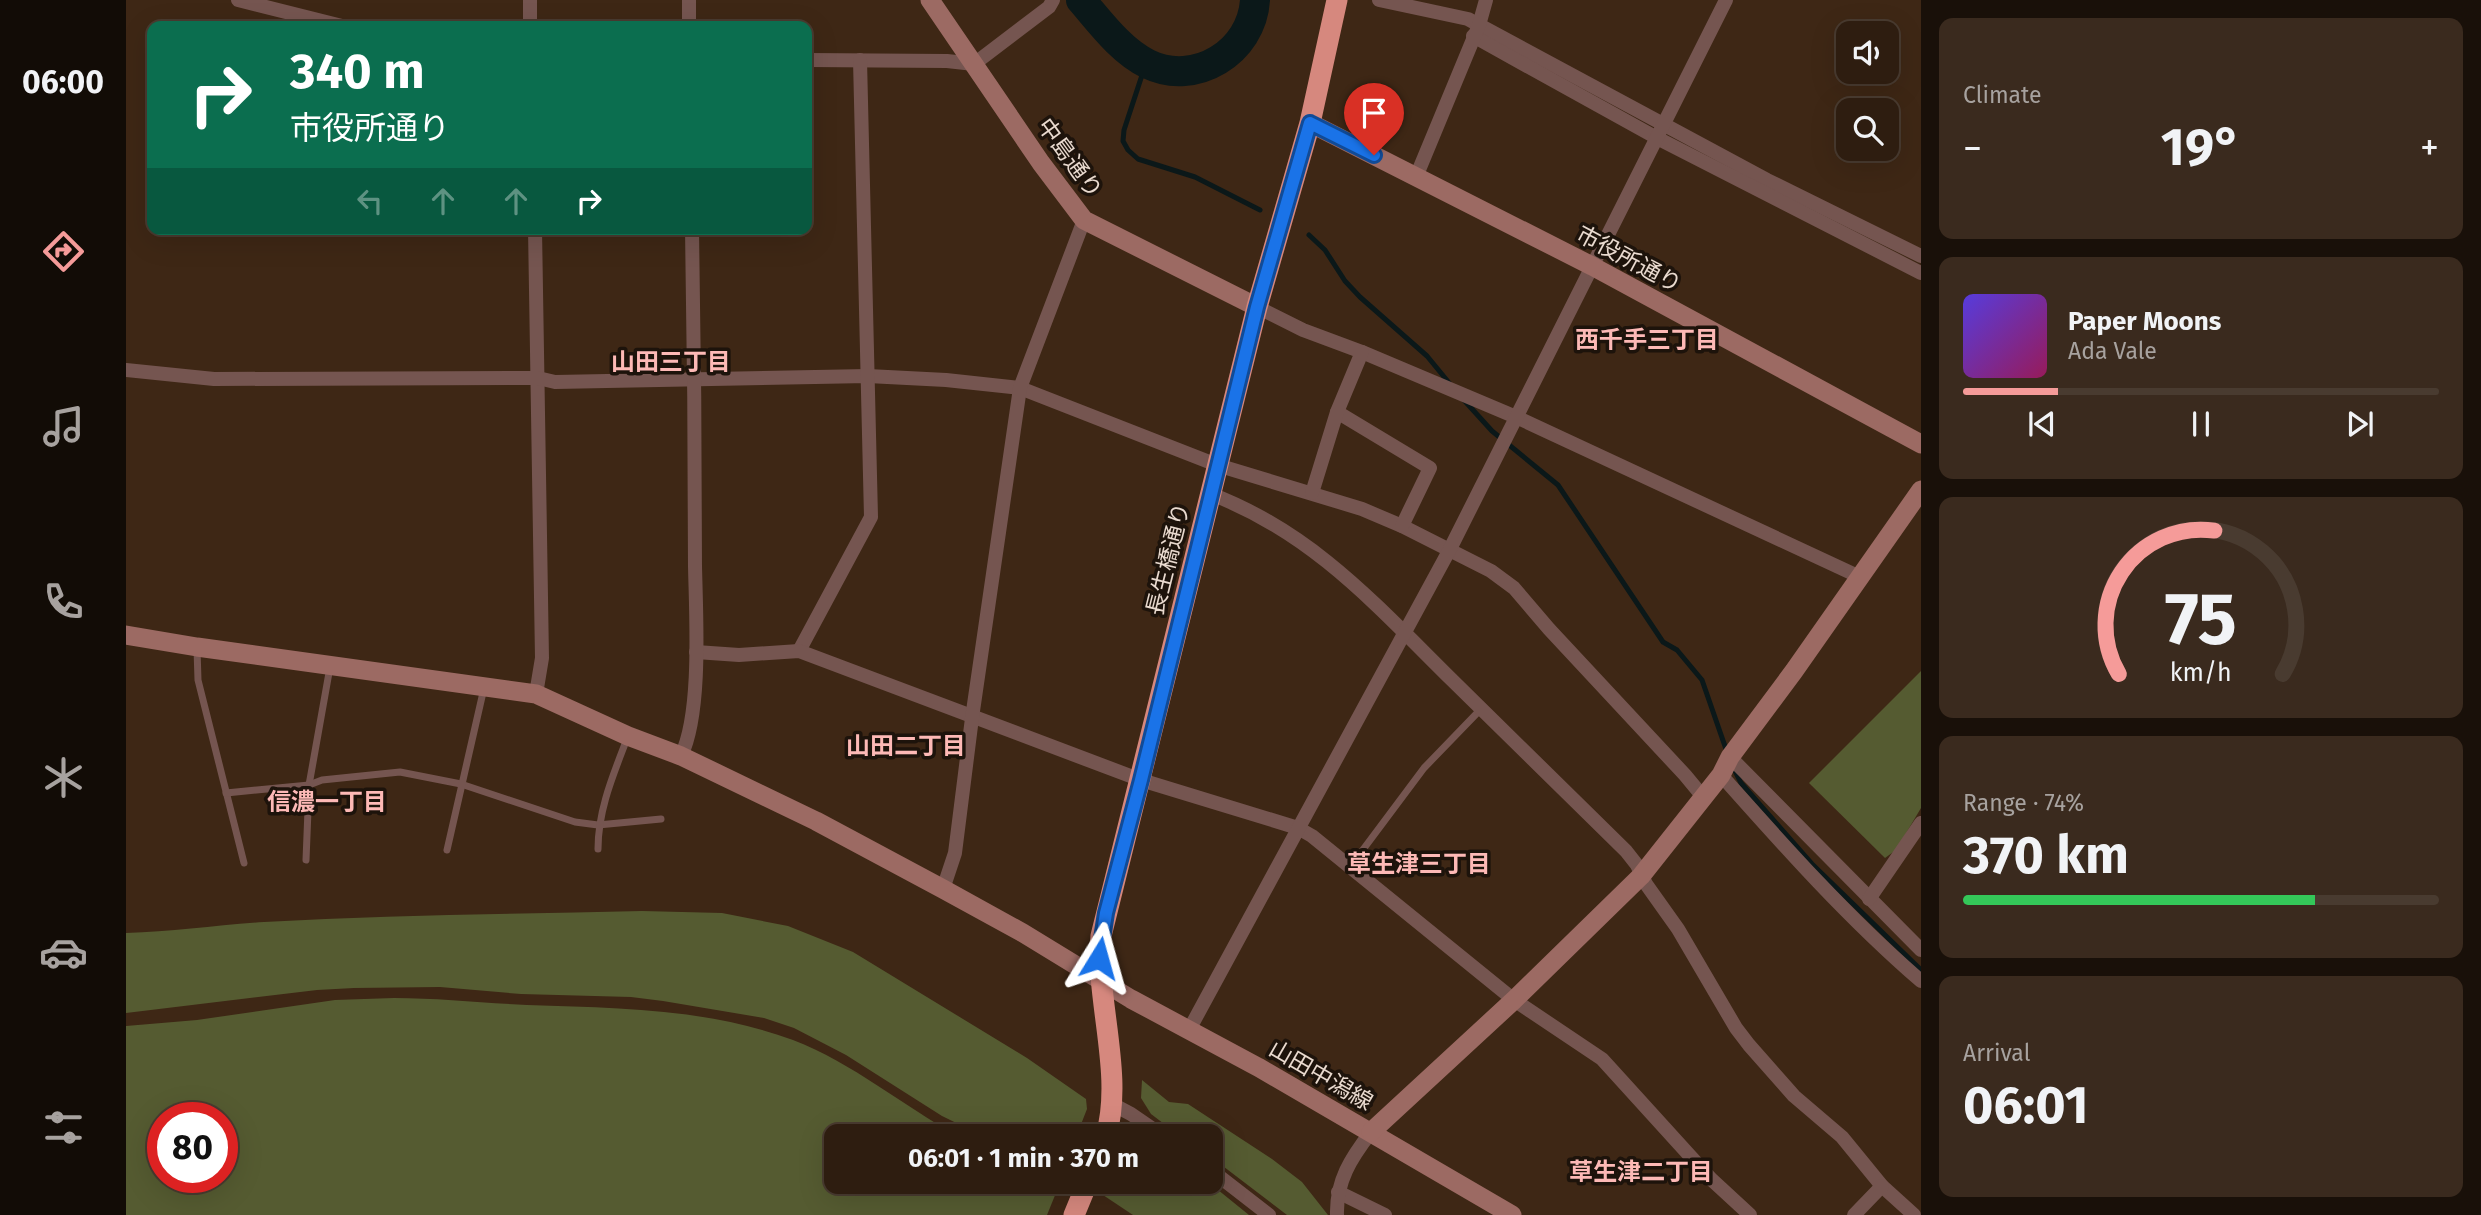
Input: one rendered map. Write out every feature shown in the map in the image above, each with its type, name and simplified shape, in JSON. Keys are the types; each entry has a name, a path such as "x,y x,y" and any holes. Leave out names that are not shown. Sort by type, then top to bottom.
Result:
{"highway":[{"name":"長生橋通り","path":"1108,1124 1112,1104 1099,958 1101,936 1257,307 1310,123 1337,0"},
{"path":"1074,1215 1083,1194"}],"street":[{"path":"238,0 289,7 328,21"},
{"path":"530,0 530,21"},
{"path":"689,0 689,21"},
{"name":"中島通り","path":"930,0 1041,163 1084,220 1257,307"},
{"path":"1379,0 1468,19 1476,30 1657,138 1921,273"},
{"path":"1416,177 1486,0"},
{"path":"1189,1030 1450,549 1726,0"},
{"path":"812,60 947,61 974,64 1051,4"},
{"path":"1476,30 1921,256"},
{"path":"799,651 871,517 860,60"},
{"name":"市役所通り","path":"1310,123 1592,266 1921,444"},
{"path":"943,889 955,853 1020,388 1084,220"},
{"path":"535,235 542,658 536,694"},
{"path":"681,756 687,744 691,724 696,652 692,235"},
{"path":"1257,307 1303,330 1516,416 1860,577"},
{"path":"1312,493 1337,412 1362,352"},
{"path":"126,370 214,379 538,378 555,382 868,376 946,380 1020,388 1217,465 1362,509 1491,571 1514,588 1704,798"},
{"path":"1337,412 1430,468 1402,526"},
{"path":"1337,1215 1338,1192 1349,1162 1371,1132 1514,1000 1641,876 1704,798 1730,757 1921,490"},
{"path":"1211,494 1236,503 1293,535 1335,568 1392,618 1405,634 1626,851 1678,929 1735,1028 1748,1045 1794,1096 1842,1137 1882,1186 1914,1215"},
{"name":"山田中潟線","path":"126,635 536,694 628,736 681,756 816,821 1023,933 1103,982 1371,1132 1512,1215"},
{"path":"696,652 739,655 799,651 1141,780 1298,828 1312,836 1514,1000 1602,1059 1711,1179 1750,1215"},
{"path":"1730,757 1921,950"},
{"path":"1720,775 1876,940 1921,981"},
{"path":"1869,899 1921,823"},
{"path":"1112,1104 1146,1124"},
{"path":"1223,1179 1269,1215"},
{"path":"1854,1215 1882,1186"},
{"path":"1338,1192 1385,1215"}],"lane":[{"path":"197,647 198,680 244,863"},
{"path":"306,860 309,785 331,664"},
{"path":"447,850 484,688"},
{"path":"1350,867 1424,768 1481,709"},
{"path":"598,849 598,825 628,736"},
{"path":"226,793 400,772 461,784 575,821 598,825 661,819"}],"green space":[{"path":"1921,671 1921,808 1896,850 1885,858 1809,783"},
{"path":"642,911 722,913 788,926 853,952 1027,1058 1086,1099 1087,1109 1081,1124 958,1124 846,1055 794,1028 764,1018 631,997 521,994 440,987 354,988 126,1013 126,933 264,922"},
{"path":"411,998 628,1009 727,1021 760,1029 815,1049 938,1124 824,1124 824,1194 1056,1194 1047,1215 126,1215 126,1026 197,1020 335,1000"},
{"path":"1142,1080 1169,1102 1188,1104 1219,1124 1164,1124 1151,1114 1141,1098"},
{"path":"1223,1127 1302,1182 1328,1215 1287,1215 1223,1166"},
{"path":"1102,1194 1223,1194 1249,1215 1133,1215"}],"waterway":[{"path":"1081,0 1129,52 1148,64 1166,70 1184,71 1202,68 1232,49 1244,35 1255,0"},
{"path":"1146,63 1124,130 1123,141 1128,150 1138,159 1195,177 1260,210"},
{"path":"1309,235 1325,250 1345,281 1360,297 1427,356 1450,384"},
{"path":"1463,399 1492,431 1558,485 1663,642 1677,650 1702,680 1727,752"},
{"path":"1732,765 1741,783 1812,864 1921,970"}],"district":[{"name":"西千手三丁目","path":"1647,340"},
{"name":"山田三丁目","path":"671,362"},
{"name":"山田二丁目","path":"906,746"},
{"name":"信濃一丁目","path":"327,802"},
{"name":"草生津三丁目","path":"1419,864"},
{"name":"草生津二丁目","path":"1641,1172"}],"route":[{"path":"1099,958 1106,913 1217,465 1275,239 1310,123 1374,155"}]}
